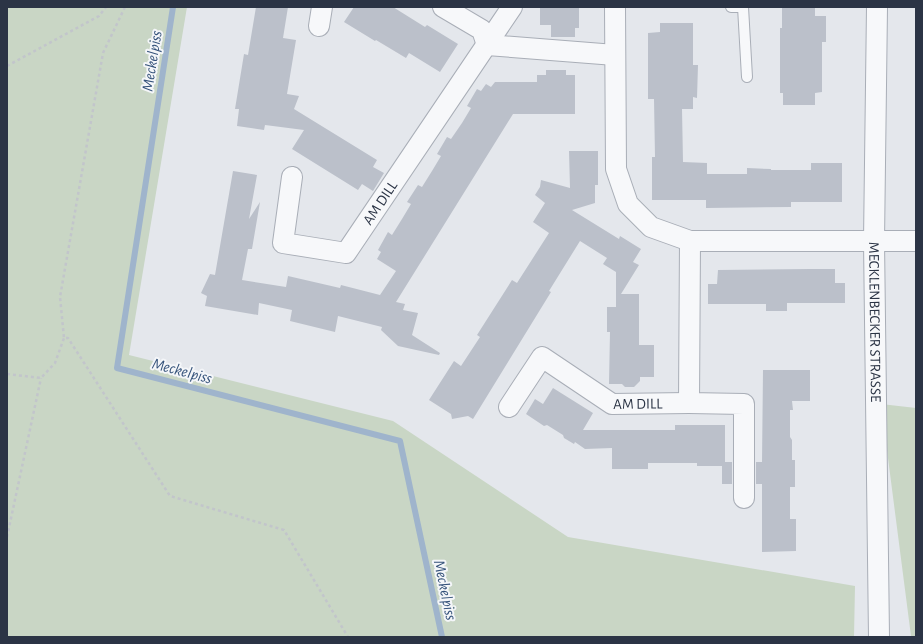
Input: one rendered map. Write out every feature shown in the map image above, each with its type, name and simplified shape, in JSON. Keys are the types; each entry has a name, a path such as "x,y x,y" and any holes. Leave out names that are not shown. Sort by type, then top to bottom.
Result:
{"street":[{"path":"443,7 482,30 487,45 616,55"},
{"name":"AM DILL","path":"292,177 283,243 346,253 512,7"},
{"path":"615,7 616,168 628,204 651,227 690,241 916,241"},
{"name":"MECKLENBECKER STRASSE","path":"877,7 874,241 879,637"},
{"path":"689,404 690,241"},
{"name":"AM DILL","path":"509,407 542,357 612,404 744,404 744,498"}],"lane":[{"path":"731,7 743,7 747,77"}],"path":[{"path":"7,66 99,16 106,7"},
{"path":"7,537 41,378 55,363 64,338 60,297 103,53 125,7"},
{"path":"64,338 68,338 170,496 284,530 348,637"},
{"path":"7,374 41,378"}],"green space":[{"path":"7,7 187,7 129,355 393,421 568,537 855,586 854,637 7,637"},
{"path":"881,404 916,408 916,636 911,636"}],"building":[{"path":"256,7 288,7 283,38 296,40 287,94 299,96 294,109 377,160 373,167 384,173 373,191 362,184 358,190 292,149 304,130 265,125 264,130 237,126 239,109 235,109 244,54 248,55"},
{"path":"354,7 393,7 425,27 427,25 458,44 440,72 409,53 406,58 344,22"},
{"path":"540,7 579,7 579,28 575,28 575,37 551,37 551,25 540,25"},
{"path":"782,7 815,7 815,16 826,16 826,42 822,42 822,92 815,93 815,105 783,105 783,93 780,93 780,28 782,28"},
{"path":"660,23 693,23 693,65 698,65 697,98 693,97 693,109 682,109 683,162 707,163 707,174 747,174 747,168 771,170 811,170 811,163 842,163 842,202 791,202 791,207 706,208 706,200 652,200 652,157 655,157 654,99 648,99 648,33 660,32"},
{"path":"546,70 566,70 566,75 575,75 575,114 513,114 396,302 405,304 403,310 418,313 412,335 440,353 439,355 398,346 381,330 382,327 338,316 335,332 290,321 292,310 259,303 258,315 205,306 207,296 201,293 210,274 215,275 233,171 257,175 249,219 260,202 252,249 248,249 242,280 286,287 288,276 340,288 341,285 380,295 396,271 377,259 381,252 378,250 388,232 392,235 402,219 411,204 407,202 418,185 422,187 432,171 441,156 437,154 447,137 451,139 462,123 471,108 467,106 477,89 481,91 486,84 491,87 495,82 537,82 537,75 546,75"},
{"path":"569,151 598,151 598,185 595,185 595,203 572,210 619,239 620,236 641,249 633,262 639,265 621,294 639,294 639,345 654,345 654,377 640,377 640,381 634,387 625,387 622,384 609,384 610,332 607,332 607,307 616,307 616,272 603,264 607,258 580,241 549,291 551,292 473,419 468,416 452,419 451,414 429,400 454,361 461,366 480,337 477,335 512,280 517,283 549,233 533,222 545,203 535,195 540,187 541,180 570,188"},
{"path":"835,269 835,283 845,283 845,303 787,303 787,311 766,311 766,304 708,304 708,284 717,284 718,270"},
{"path":"763,370 810,370 810,401 792,401 793,410 790,410 792,460 795,460 795,487 790,487 790,519 796,519 796,551 762,552 762,484 756,484 756,462 762,462"},
{"path":"553,388 593,413 583,430 675,430 675,425 725,425 725,462 732,462 732,484 722,484 722,466 697,466 697,463 648,463 648,469 612,469 612,448 585,449 575,442 574,444 547,425 544,426 526,414 535,399 543,404"}],"waterway":[{"name":"Meckelpiss","path":"173,7 117,368 400,441 442,637"}]}
